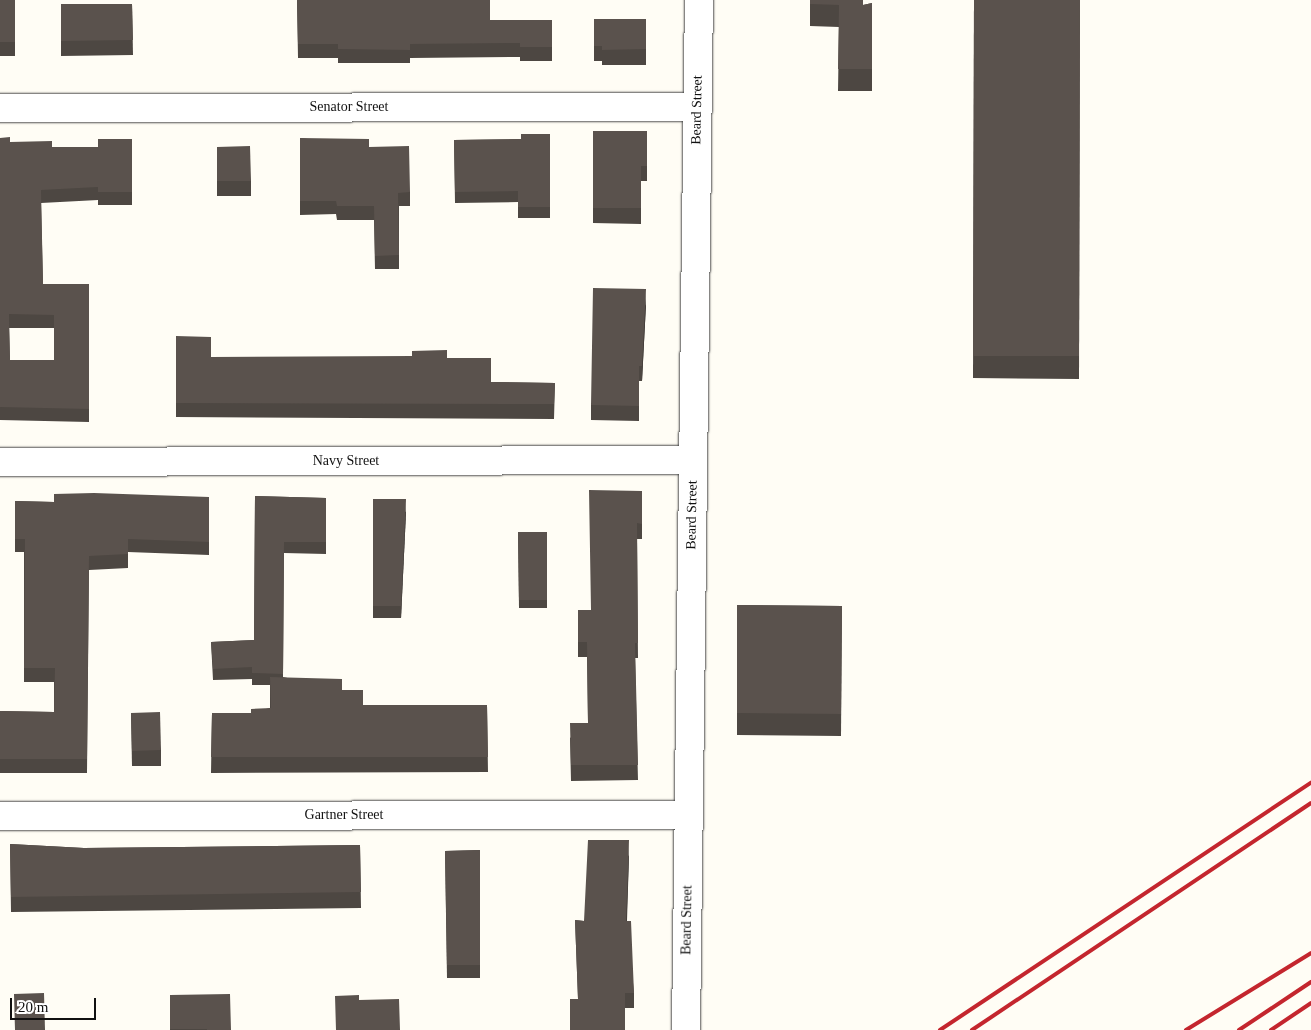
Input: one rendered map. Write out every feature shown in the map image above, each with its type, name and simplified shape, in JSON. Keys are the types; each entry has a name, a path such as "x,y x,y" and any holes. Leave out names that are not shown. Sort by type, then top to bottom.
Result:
{"street":[{"name":"Beard Street","path":"686,1030 699,0"},
{"name":"Senator Street","path":"0,108 697,107"},
{"name":"Navy Street","path":"0,462 693,460"},
{"name":"Gartner Street","path":"0,816 689,815"}],"building":[{"path":"0,0 15,0 15,42 0,42"},
{"path":"297,0 490,0 490,20 552,20 552,47 520,47 520,43 410,44 410,50 338,49 338,44 298,44"},
{"path":"810,0 863,0 863,5 872,3 872,69 838,69 839,5 810,4"},
{"path":"974,0 1080,0 1079,356 973,356"},
{"path":"61,4 132,4 133,40 61,41"},
{"path":"594,19 646,19 646,49 602,50 602,46 594,46"},
{"path":"593,131 647,131 647,166 641,166 641,208 593,208"},
{"path":"521,134 550,134 550,207 518,207 518,191 455,192 454,140 521,139"},
{"path":"10,137 10,142 52,141 52,147 98,147 98,139 132,139 132,192 98,192 98,187 41,190 43,284 89,284 89,409 0,407 0,138","holes":["9,314 54,315 54,360 10,360"]},
{"path":"300,138 369,139 369,147 409,146 410,192 398,193 399,255 375,256 374,206 337,206 336,201 300,201"},
{"path":"250,146 251,181 217,181 217,147"},
{"path":"593,288 646,289 642,366 639,366 639,406 591,405"},
{"path":"176,336 211,337 211,357 412,356 412,351 447,350 447,358 491,358 491,382 555,383 554,404 176,403"},
{"path":"589,490 642,491 642,524 637,523 638,643 635,643 638,765 571,765 570,723 588,723 587,642 578,642 578,610 591,610"},
{"path":"94,493 209,497 209,542 128,539 128,554 89,556 87,759 0,759 0,711 54,712 55,668 24,668 25,539 15,539 15,501 54,502 54,494"},
{"path":"255,496 326,498 326,542 284,542 283,674 252,673 252,667 213,669 211,642 254,640"},
{"path":"373,499 406,499 401,606 373,606"},
{"path":"518,532 547,532 547,600 519,600"},
{"path":"737,605 842,606 841,714 737,713"},
{"path":"270,677 342,679 342,690 363,690 363,705 487,705 488,757 211,757 212,713 251,713 251,709 271,708"},
{"path":"160,712 161,750 132,751 131,713"},
{"path":"588,840 629,840 626,921 631,921 634,993 625,993 625,1030 570,1030 570,999 578,999 575,920 584,921"},
{"path":"10,844 84,848 360,845 361,892 11,897"},
{"path":"480,850 480,965 447,965 445,851"},
{"path":"44,993 45,1030 15,1030 14,994"},
{"path":"230,994 231,1030 170,1029 170,995"},
{"path":"359,995 359,1000 399,999 400,1030 336,1030 335,996"}],"railway":[{"path":"940,1030 1311,783"},
{"path":"972,1030 1311,803"},
{"path":"1186,1030 1311,953"},
{"path":"1239,1030 1311,982"},
{"path":"1271,1030 1311,1003"}]}
